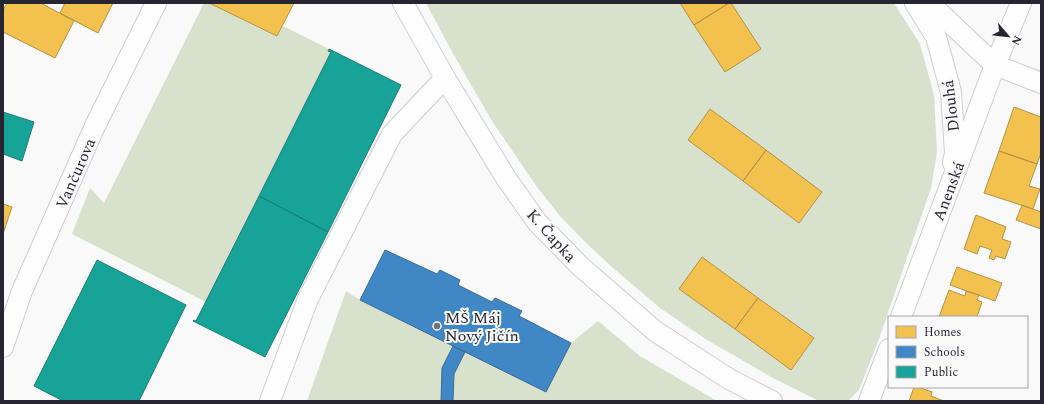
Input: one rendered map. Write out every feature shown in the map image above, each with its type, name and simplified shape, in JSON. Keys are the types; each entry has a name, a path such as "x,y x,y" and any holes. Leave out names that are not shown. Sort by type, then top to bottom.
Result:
{"street":[{"name":"Vančurova","path":"3,347 22,291 95,126 156,3"},
{"name":"K. Čapka","path":"403,3 445,78 506,178 537,222 580,266 655,331 729,379 772,401"},
{"name":"Dlouhá","path":"915,3 936,37 951,92 955,153 948,192"},
{"path":"929,3 995,65 1041,83"},
{"name":"Anenská","path":"901,316 995,65 1021,3"},
{"path":"270,401 308,299 392,134 445,78"},
{"path":"869,401 888,352"}],"green space":[{"path":"204,3 209,3 277,36 283,26 329,49 328,51 331,52 206,302 72,234 90,188 104,203"},
{"path":"426,3 894,3 920,44 934,95 937,152 931,188 879,339 859,390 848,401 819,401 773,378 707,340 660,308 612,267 560,216 537,187 492,121"},
{"path":"346,291 360,300 453,346 442,368 441,401 307,401"},
{"path":"598,321 640,356 717,401 453,401 454,374 465,352 545,392 571,343"}],"building: Homes":[{"path":"7,3 41,3 74,21 55,58 3,32 3,10"},
{"path":"65,3 113,3 98,33 60,13"},
{"path":"209,3 294,3 277,36"},
{"path":"680,3 729,3 694,25"},
{"path":"731,3 761,49 725,72 694,25"},
{"path":"1014,107 1041,117 1041,153 1037,164 999,151"},
{"path":"710,109 766,150 743,181 688,140"},
{"path":"766,150 822,192 799,223 743,181"},
{"path":"999,151 1037,164 1029,186 1040,189 1033,209 984,193"},
{"path":"3,204 12,207 3,234"},
{"path":"1022,205 1041,212 1041,229 1016,220"},
{"path":"976,215 1006,227 1002,239 1011,242 1005,259 996,256 994,260 989,258 992,250 980,246 977,254 964,249"},
{"path":"702,257 758,298 735,329 679,289"},
{"path":"957,267 1002,283 995,301 950,285"},
{"path":"949,290 965,296 966,291 979,295 977,300 982,302 977,316 939,316"},
{"path":"758,298 814,338 791,370 735,329"},
{"path":"914,388 921,388 932,392 931,396 944,401 909,401"}],"building: Schools":[{"path":"385,250 437,274 440,270 460,280 458,285 492,302 495,298 522,311 519,316 571,343 546,392 360,300"},
{"path":"453,346 465,352 454,374 453,401 441,401 442,368"}],"building: Public":[{"path":"329,49 401,85 328,232 259,196 331,52 328,51"},
{"path":"3,112 34,122 22,161 3,154"},
{"path":"259,196 328,232 265,357 193,321 196,321"},
{"path":"97,260 186,305 139,401 63,401 34,386"}],"place":[{"name":"MŠ Máj Nový Jičín","path":"437,326"}]}
